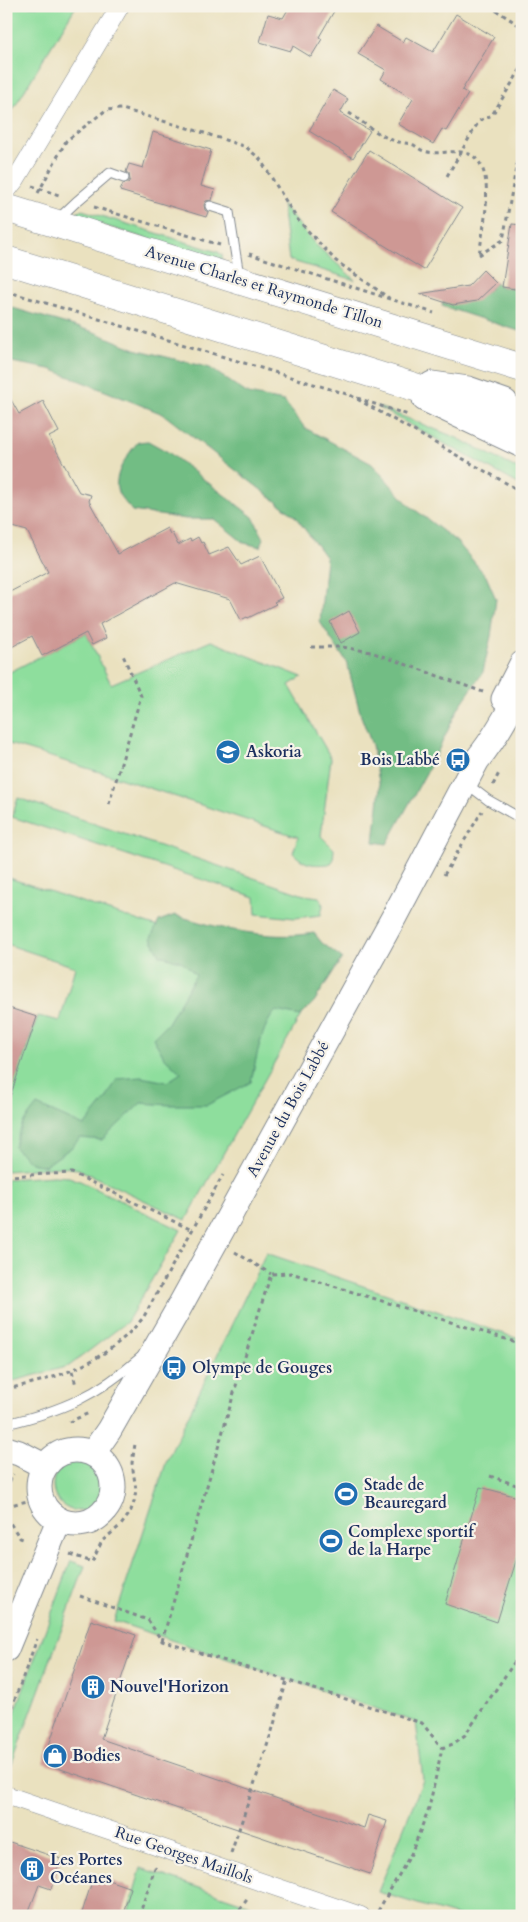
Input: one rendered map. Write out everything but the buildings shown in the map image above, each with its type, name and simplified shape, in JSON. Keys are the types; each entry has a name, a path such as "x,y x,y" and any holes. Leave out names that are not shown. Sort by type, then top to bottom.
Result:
{"main road":[{"name":"Avenue Charles et Raymonde Tillon","path":"6,208 522,368"},
{"path":"6,260 522,422"}],"street":[{"path":"11,186 120,6"},
{"path":"383,377 468,389 522,408"},
{"path":"383,377 522,445"},
{"name":"Avenue du Bois Labbé","path":"476,760 481,743 522,664"},
{"name":"Avenue du Bois Labbé","path":"92,1454 109,1430 162,1338 394,917 476,760 498,730 522,686"},
{"path":"6,1449 19,1453 44,1466"},
{"path":"71,1450 82,1450 92,1454 102,1460 109,1470 113,1481 113,1492 109,1504 103,1513 93,1520 82,1524 70,1524 59,1520 48,1511 40,1498 39,1482 44,1466 52,1458 71,1450"},
{"path":"6,1650 59,1520"},
{"name":"Rue Georges Maillols","path":"6,1795 360,1916"}],"lane":[{"path":"44,220 76,202 110,174 124,178"},
{"path":"210,206 229,212 240,279"},
{"path":"465,782 488,800 522,819"},
{"path":"6,1424 58,1410 82,1399 115,1379 162,1338"}],"path":[{"path":"489,6 522,27"},
{"path":"447,176 480,121 492,115 522,67"},
{"path":"44,220 40,188 66,141 106,110 122,109 246,147 260,159 297,219 336,261 389,298"},
{"path":"349,113 395,141 414,145 423,151 435,153 456,150 477,158 484,176 487,200 478,256 503,240 522,135"},
{"path":"11,186 40,188 76,202 236,250 440,315"},
{"path":"6,291 350,395 521,492"},
{"path":"311,647 342,648 371,652 486,693"},
{"path":"110,804 141,696 122,653"},
{"path":"6,1176 72,1173 192,1230"},
{"path":"232,1250 271,1274 291,1273 299,1275 522,1344"},
{"path":"162,1641 233,1396 271,1274"},
{"path":"6,1389 46,1380 72,1371 106,1353 129,1334 143,1318 152,1303"},
{"path":"72,1371 73,1378"},
{"path":"69,1554 92,1562 102,1541 121,1525 130,1513 136,1490 132,1462 135,1444"},
{"path":"6,1489 12,1474"},
{"path":"490,1476 522,1487"},
{"path":"6,1506 40,1498"},
{"path":"80,1596 148,1620 162,1641 422,1723 442,1748"},
{"path":"442,1748 453,1744 465,1735 522,1651"},
{"path":"226,1869 287,1680"},
{"path":"375,1916 411,1854 429,1808 442,1748"},
{"path":"139,1916 162,1847"}],"green space":[{"path":"6,6 76,6 6,121"},
{"path":"282,204 315,244 355,280 289,260"},
{"path":"82,210 218,252 222,255 223,260 220,261 79,218 77,212"},
{"path":"496,283 502,287 522,290 522,332 442,306 443,302 460,302 478,298"},
{"path":"6,306 94,332 135,349 210,368 248,394 284,401 305,428 372,464 409,505 457,542 486,576 496,599 491,636 483,672 459,707 436,755 387,844 374,842 380,787 372,745 361,716 347,663 320,622 326,558 295,516 163,414 50,369 6,361"},
{"path":"376,406 457,438 522,471 522,486"},
{"path":"148,441 168,452 253,517 263,537 261,547 244,543 214,519 186,519 132,511 118,492 117,479 122,465 138,442"},
{"path":"86,633 111,684 211,641 302,677 289,685 331,758 321,836 334,849 333,861 330,864 319,865 310,864 302,860 293,853 298,837 6,743 6,674"},
{"path":"18,798 304,895 319,897 323,905 321,915 295,918 256,914 255,897 12,817"},
{"path":"6,877 212,945 305,1008 186,1220 78,1169 61,1167 6,1171 6,1082 14,1084 38,1016 60,1021 75,967 6,944"},
{"path":"175,915 244,932 280,935 314,933 322,943 342,958 314,1002 300,1016 276,1011 271,1017 263,1034 251,1082 207,1105 141,1103 102,1140 80,1138 72,1147 45,1166 31,1163 14,1147 23,1123 37,1105 84,1126 106,1099 117,1079 141,1077 167,1082 181,1073 164,1057 153,1038 168,1023 196,975 183,962 160,955 151,938 159,921"},
{"path":"69,1177 80,1181 181,1230 127,1322 69,1366 6,1383 6,1179"},
{"name":"Complexe sportif de la Harpe","path":"266,1253 522,1340 522,1916 458,1916 378,1892 423,1780 416,1722 114,1621 167,1460"},
{"path":"79,1459 89,1461 97,1467 103,1475 105,1485 103,1495 97,1503 89,1509 79,1511 69,1509 61,1503 55,1495 53,1485 55,1475 61,1467 69,1461"},
{"path":"71,1561 85,1566 10,1769 6,1768 6,1736"},
{"path":"141,1868 264,1910 260,1916 127,1916"}],"place":[{"name":"Askoria","path":"228,752"},
{"name":"Bois Labbé","path":"458,760"},
{"name":"Olympe de Gouges","path":"174,1368"},
{"name":"Stade de Beauregard","path":"346,1494"},
{"name":"Complexe sportif de la Harpe","path":"331,1541"},
{"name":"Nouvel'Horizon","path":"93,1687"},
{"name":"Bodies","path":"55,1756"},
{"name":"Les Portes Océanes","path":"32,1869"}]}
